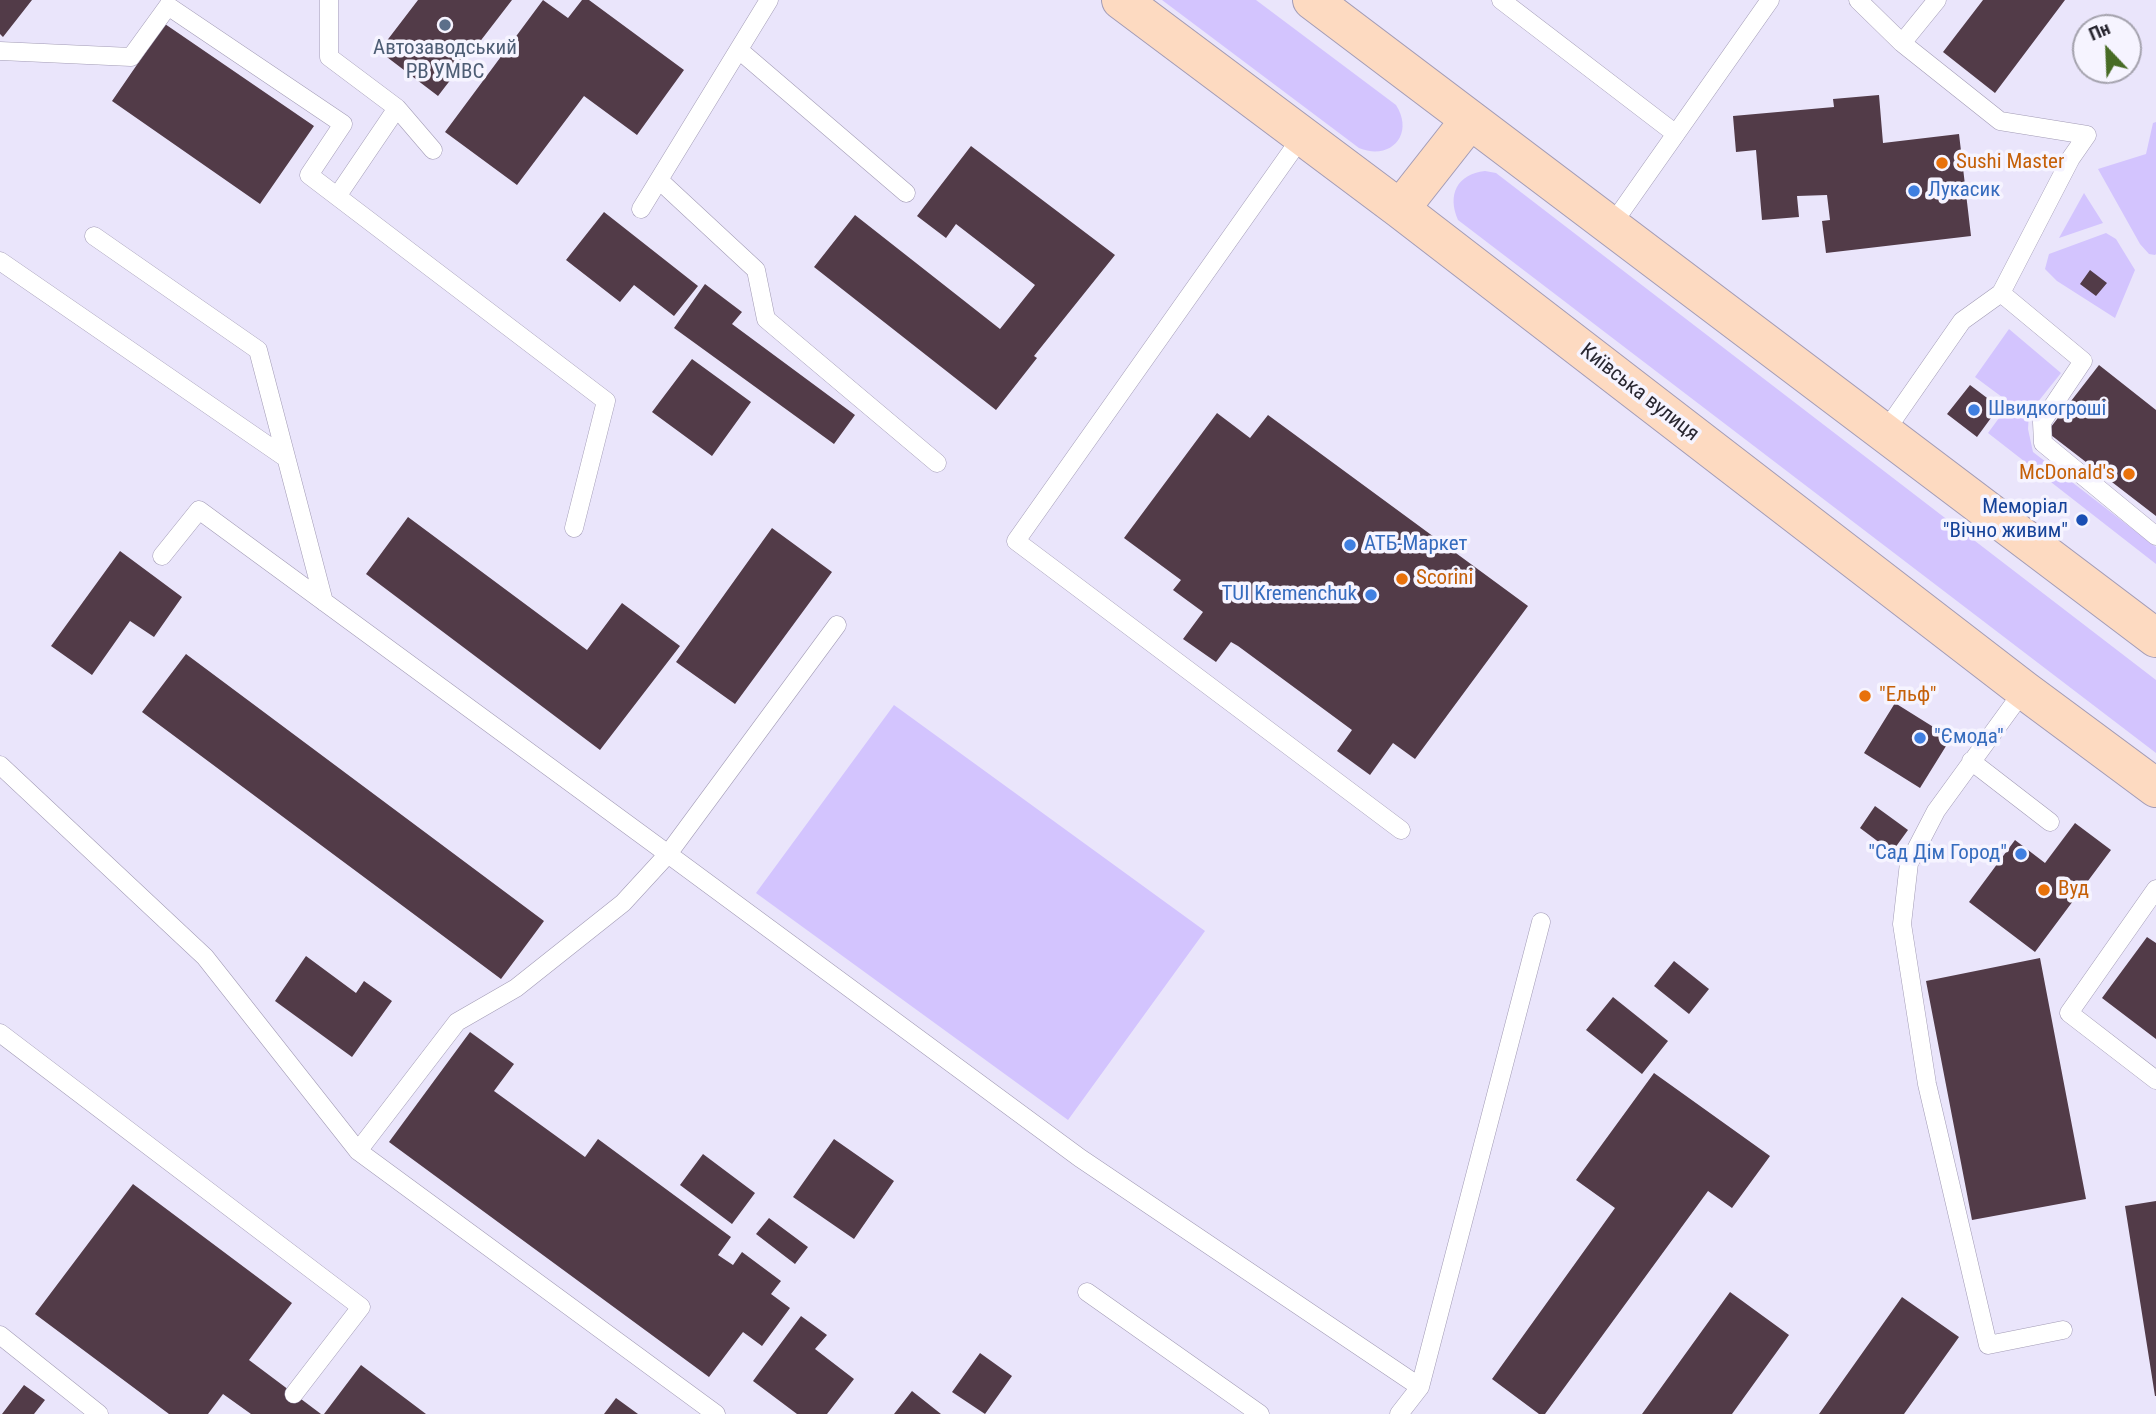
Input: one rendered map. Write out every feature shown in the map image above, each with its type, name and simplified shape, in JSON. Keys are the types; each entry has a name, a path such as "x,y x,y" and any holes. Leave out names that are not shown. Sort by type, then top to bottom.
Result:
{"main road":[{"name":"Київська вулиця","path":"1121,0 1303,135 2024,690 2156,788"},
{"path":"1312,0 1884,433 2155,634"},
{"path":"1400,209 1470,120"}],"lane":[{"path":"329,0 329,57 397,108 433,150"},
{"path":"641,209 769,0"},
{"path":"1500,0 1676,134"},
{"path":"1611,226 1770,0"},
{"path":"1858,0 1902,43 2000,121 2087,135 2071,158 2001,293 1962,321 1884,433"},
{"path":"1902,43 1937,0"},
{"path":"0,51 131,57 168,6 343,124 309,175 606,401 574,528"},
{"path":"738,50 906,193"},
{"path":"338,195 397,108"},
{"path":"1303,135 1016,541 1401,830"},
{"path":"659,180 756,270 766,319 937,463"},
{"path":"94,236 258,350 324,602"},
{"path":"0,261 286,458"},
{"path":"2001,293 2083,361 2042,422 2043,443 2156,536"},
{"path":"162,556 199,510 1080,1158 1420,1387"},
{"path":"358,1151 457,1022 516,988 623,903 668,854 837,625"},
{"path":"2024,690 1936,811 1909,863 1902,925 1927,1084 1988,1345 2063,1329"},
{"path":"1971,761 2050,822"},
{"path":"0,765 205,957 358,1151 716,1414"},
{"path":"2156,889 2069,1013 2156,1080"},
{"path":"1399,1414 1420,1387 1541,922"},
{"path":"0,1034 361,1307 294,1394"},
{"path":"1087,1292 1260,1414"},
{"path":"0,1335 99,1414"}],"shaded area":[{"path":"1162,0 1256,0 1396,105 1403,126 1401,135 1396,143 1381,151 1359,148"},
{"path":"2156,122 2155,255 2149,254 2140,244 2098,169 2146,154 2153,123"},
{"path":"1485,171 1496,173 2156,680 2156,753 1458,220 1454,202 1457,187 1467,176"},
{"path":"2084,193 2103,223 2059,238"},
{"path":"2106,233 2116,239 2135,270 2115,318 2057,281 2045,269 2049,254"},
{"path":"2009,329 2061,373 2029,413 2028,429 2033,452 2156,547 2156,564 1988,433 2010,403 1975,377"},
{"path":"894,705 1205,931 1068,1120 756,893"}],"building":[{"path":"0,0 32,0 3,37 0,34"},
{"name":"Автозаводський РВ УМВС","path":"418,0 512,0 438,96 379,51"},
{"path":"543,0 568,18 582,0 589,0 684,70 637,135 584,96 517,185 445,132"},
{"path":"1983,0 2065,0 1995,93 1943,52"},
{"path":"165,24 314,126 260,204 112,101"},
{"path":"1879,95 1883,143 1959,134 1971,236 1826,253 1822,221 1830,220 1827,195 1797,196 1799,217 1762,220 1756,150 1736,152 1733,116 1834,107 1833,99"},
{"path":"971,146 1115,255 1034,356 1037,358 996,410 814,267 855,215 1000,329 1035,285 956,224 946,238 917,216"},
{"path":"604,212 698,286 674,316 634,285 620,302 566,260"},
{"path":"2090,270 2107,283 2096,296 2080,284"},
{"path":"705,284 742,312 732,324 855,415 834,444 674,328"},
{"path":"692,359 751,402 712,456 652,412"},
{"name":"McDonald's","path":"2099,365 2156,410 2156,516 2047,432"},
{"path":"1970,385 1999,407 1977,437 1947,414"},
{"path":"1217,413 1250,438 1268,415 1528,606 1415,759 1393,743 1370,775 1337,751 1352,730 1238,646 1231,642 1216,662 1183,639 1203,612 1173,590 1181,580 1124,538"},
{"path":"408,517 587,650 622,603 680,646 600,750 366,574"},
{"path":"772,528 832,572 735,704 676,662"},
{"path":"120,551 182,597 154,637 130,621 92,675 51,646"},
{"path":"186,654 544,921 501,979 142,712"},
{"path":"1895,703 1951,738 1920,788 1864,753"},
{"path":"1875,806 1908,830 1892,852 1860,828"},
{"path":"2075,823 2111,850 2035,952 1969,902 2015,840 2045,863"},
{"path":"2147,937 2156,943 2156,1039 2102,998"},
{"path":"306,956 356,993 364,981 392,1001 352,1057 275,1001"},
{"path":"2040,958 2086,1199 1972,1220 1926,981"},
{"path":"1674,961 1709,989 1689,1014 1654,986"},
{"path":"1613,997 1668,1041 1642,1074 1586,1030"},
{"path":"470,1032 514,1064 494,1091 585,1157 598,1139 731,1237 718,1255 733,1265 742,1252 781,1281 771,1294 790,1308 762,1346 743,1332 709,1377 389,1142"},
{"path":"1654,1073 1770,1156 1732,1208 1708,1191 1545,1414 1539,1414 1492,1379 1615,1208 1576,1180"},
{"path":"834,1139 894,1181 854,1239 793,1197"},
{"path":"703,1154 755,1193 732,1224 680,1185"},
{"path":"133,1184 292,1303 249,1360 321,1414 251,1414 223,1394 208,1414 169,1414 35,1314"},
{"path":"2156,1201 2156,1396 2155,1396 2125,1206"},
{"path":"769,1218 808,1247 795,1264 756,1234"},
{"path":"1730,1292 1789,1335 1732,1414 1642,1414"},
{"path":"1902,1297 1959,1337 1904,1414 1819,1414"},
{"path":"801,1316 827,1335 815,1349 854,1379 827,1414 797,1414 753,1381"},
{"path":"980,1353 1012,1376 985,1414 952,1392"},
{"path":"361,1365 426,1414 324,1414"},
{"path":"24,1385 45,1400 34,1414 2,1414"},
{"path":"912,1391 941,1414 894,1414"},
{"path":"616,1398 638,1414 604,1414"}],"place":[{"name":"Автозаводський РВ УМВС","path":"445,25"},
{"name":"Sushi Master","path":"1942,163"},
{"name":"Лукасик","path":"1914,191"},
{"name":"Швидкогроші","path":"1974,410"},
{"name":"McDonald's","path":"2129,474"},
{"name":"Меморіал \"Вічно живим\"","path":"2082,520"},
{"name":"АТБ-Маркет","path":"1350,545"},
{"name":"Scorini","path":"1402,579"},
{"name":"TUI Kremenchuk","path":"1371,595"},
{"name":"\"Ельф\"","path":"1865,696"},
{"name":"\"Ємода\"","path":"1920,738"},
{"name":"\"Сад Дім Город\"","path":"2021,854"},
{"name":"Вуд","path":"2044,890"}]}
